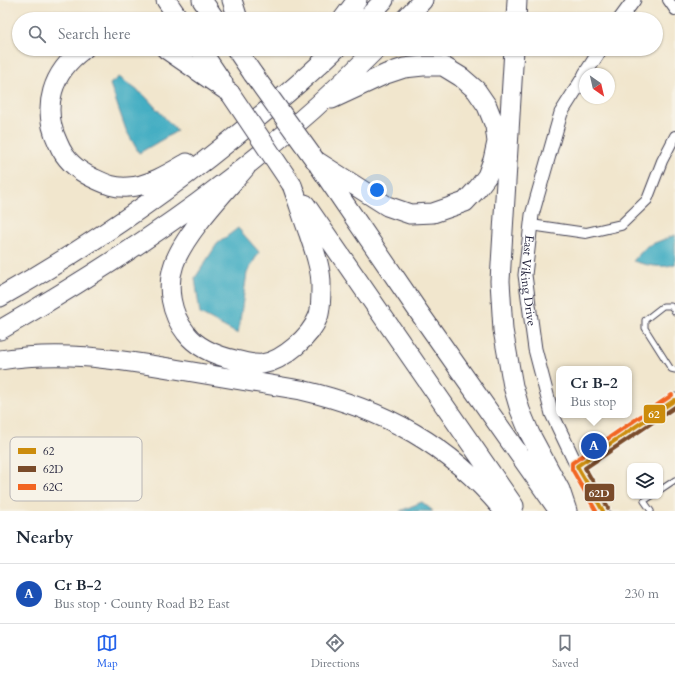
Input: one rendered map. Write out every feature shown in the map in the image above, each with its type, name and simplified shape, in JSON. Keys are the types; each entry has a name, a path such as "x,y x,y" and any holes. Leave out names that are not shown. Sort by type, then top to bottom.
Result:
{"highway":[{"path":"166,0 174,12"},
{"path":"202,0 210,12"},
{"path":"232,0 236,12"},
{"path":"348,12 357,0"},
{"path":"373,12 384,0"},
{"path":"412,12 423,0"},
{"path":"516,12 517,0"},
{"path":"76,56 67,64 57,78 51,95 49,111 52,130 63,155 75,168 88,176 112,187 130,187 147,183 169,174 199,155 236,136"},
{"path":"176,56 227,90"},
{"path":"205,56 292,185 518,511"},
{"path":"241,56 318,163 416,308 559,511"},
{"path":"248,56 251,70"},
{"path":"302,81 318,56"},
{"path":"0,298 58,264 116,227 193,171 302,81 329,56"},
{"path":"0,330 62,294 143,242 195,206 283,137 318,106 369,56"},
{"path":"514,56 500,281 503,330 513,386 520,410 530,434 560,490 567,511"},
{"path":"318,106 386,74 404,68 444,66 461,77 476,90 487,106 495,126 497,142 488,176 478,188 464,202 433,213 410,214 387,206 318,163"},
{"path":"246,167 198,226 183,247 174,265 170,290 175,313 186,334 198,345 214,354 248,363 262,364 284,356 307,334 319,317 321,283 316,256 292,185"},
{"path":"0,360 48,355 79,355 107,358 301,390 328,396 378,414 429,442 453,459 475,479 504,511"}],"street":[{"path":"625,12 634,0"},
{"path":"668,0 675,10"},
{"name":"East Viking Drive","path":"589,68 597,56"},
{"name":"East Viking Drive","path":"579,84 561,113 532,215 525,275 535,349 552,414 589,489 603,511"},
{"path":"531,225 586,233 621,225 647,200 662,161 675,136"},
{"path":"577,466 675,400"}],"lane":[{"path":"675,312 671,306 663,306 645,320 645,328 671,369 675,370"},
{"path":"663,488 675,480"},
{"path":"647,499 644,501 651,511"}],"water":[{"path":"119,77 145,96 177,131 139,153 126,130 110,84"},
{"path":"238,228 259,252 247,273 238,334 200,314 195,278 217,244"},
{"path":"675,235 675,264 659,266 633,261 647,246"},
{"path":"422,502 433,511 400,511"}],"transit line":[{"name":"62C","path":"596,511 572,469 572,463 672,395"},
{"name":"62","path":"603,511 577,466 675,400"},
{"name":"62D","path":"608,508 585,468 675,407"}],"place":[{"name":"Cr B-2","path":"594,446"}]}
